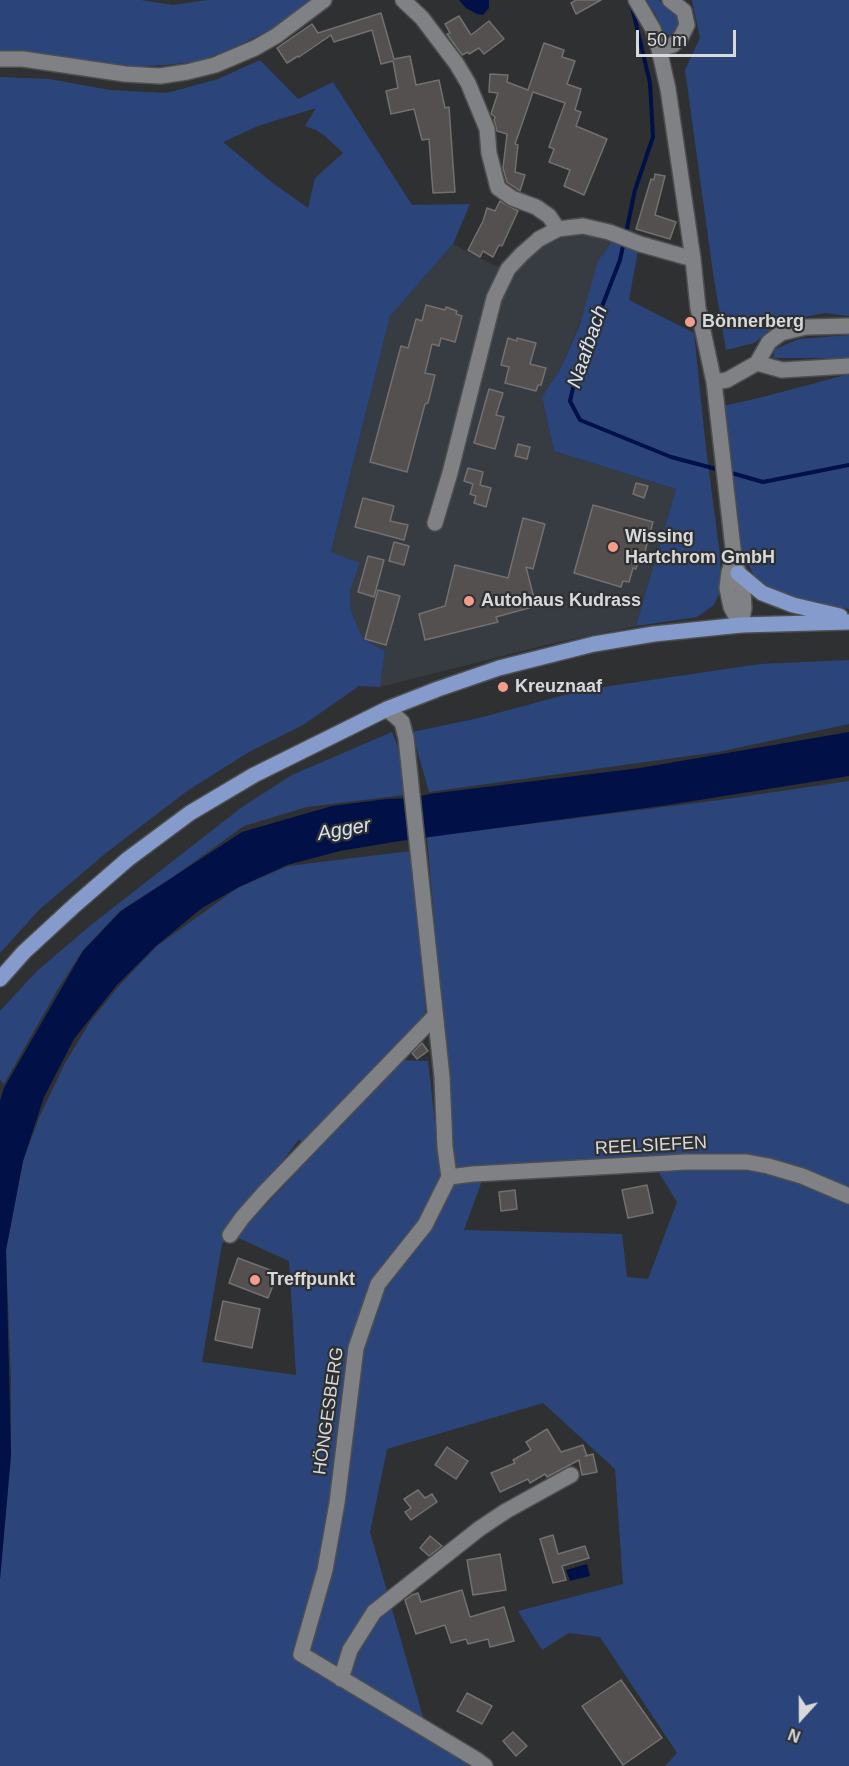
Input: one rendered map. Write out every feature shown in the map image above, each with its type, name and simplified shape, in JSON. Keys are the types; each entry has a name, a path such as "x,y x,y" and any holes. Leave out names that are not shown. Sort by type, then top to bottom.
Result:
{"main road":[{"path":"738,573 762,593 793,605 849,620"},
{"path":"0,979 24,952 75,904 128,859 190,813 254,775 387,709 499,668 574,649 654,634 741,625 849,620"}],"street":[{"path":"0,59 23,59 116,73 160,76 215,64 255,48 276,36 324,0"},
{"path":"403,0 422,18 468,83 487,129 489,153 498,188 512,198 536,207 549,216 558,229"},
{"path":"636,0 653,29 668,89 698,308 714,382 734,557 744,591 741,625"},
{"path":"659,49 673,45 681,37 687,25 684,11 670,0"},
{"path":"435,523 450,473 494,298 508,269 539,239 558,229 583,226 693,259"},
{"path":"714,382 727,380 757,363 769,342 781,333 806,327 849,326"},
{"path":"463,374 478,360"},
{"path":"757,363 782,370 849,366"},
{"path":"734,557 727,588 731,607 741,625"},
{"path":"387,709 402,722 407,752 442,1077 445,1147 449,1177"},
{"path":"230,1235 265,1192 435,1016"},
{"name":"REELSIEFEN","path":"449,1177 686,1162 747,1162 802,1176 849,1196"},
{"name":"HÖNGESBERG","path":"449,1177 425,1225 378,1284 356,1348 337,1503 325,1570 301,1654 484,1766"},
{"path":"341,1679 350,1650 374,1611 479,1529 506,1511 571,1475"}],"shaded area":[{"path":"0,0 141,0 173,5 207,0 312,0 275,27 230,50 200,61 125,67 0,53"},
{"path":"646,0 658,0 672,7 678,16 680,27 677,34 667,35 662,32 656,15"},
{"path":"692,0 849,0 849,316 825,313 783,321 754,343 726,350 685,70 700,38"},
{"path":"260,60 298,99 333,82 412,205 470,204 453,244 390,316 331,552 360,563 350,591 351,611 363,639 385,651 380,687 359,686 303,725 249,752 187,791 106,853 40,909 0,953 0,77 49,79 110,90 167,93 218,79","holes":["316,108 305,126 325,136 343,153 315,178 308,208 274,184 223,142 258,126"]},
{"path":"559,229 614,239 561,368 542,397 554,451 676,489 636,626 554,643 380,687 385,651 363,639 351,611 350,591 360,564 331,553 390,316 453,244 494,265 508,269"},
{"path":"614,239 638,250 629,300 694,333 720,555 721,589 714,605 697,617 636,626 676,489 554,451 542,397 561,368 580,324 598,261"},
{"path":"849,335 849,358 773,358 775,349 799,339"},
{"path":"849,374 849,609 776,594 757,582 741,549 723,406"},
{"path":"849,660 849,724 718,752 429,792 412,732 479,718 583,690 760,664"},
{"path":"392,732 400,753 404,795 307,807 244,826 173,877 120,911 83,950 4,1084 0,1080 0,1011 37,971 91,925 242,807 292,775"},
{"path":"849,781 849,1766 665,1766 677,1753 600,1637 569,1633 542,1650 518,1611 623,1584 615,1469 543,1403 387,1449 370,1532 423,1717 433,1733 485,1766 0,1766 0,1579 11,1455 6,1250 23,1161 39,1118 65,1063 90,1022 118,987 157,946 239,887 288,866 411,851 426,1015 305,1146 299,1139 222,1244 202,1362 296,1375 289,1261 236,1237 400,1060 428,1061 441,1177 456,1170 427,837 720,800","holes":["648,1155 677,1202 648,1279 627,1277 622,1234 464,1230 487,1167"]}],"water":[{"path":"459,0 489,0 489,8 483,15 477,14 466,8"},
{"name":"Agger","path":"849,732 849,776 668,805 340,851 287,865 237,888 202,908 156,946 116,986 74,1039 44,1097 23,1161 6,1250 11,1455 0,1579 0,1101 4,1088 83,951 121,911 242,832 332,806 413,798 429,794 640,768"},
{"path":"587,1564 590,1576 570,1581 566,1570"}],"building":[{"path":"576,0 601,0 576,14 571,3"},
{"path":"381,13 394,59 410,56 416,85 439,80 445,108 449,107 455,192 433,193 429,139 422,140 414,109 391,114 386,91 398,88 393,61 381,64 372,30 334,42 331,35 287,63 277,48 312,24 318,33"},
{"path":"459,16 471,35 489,21 504,39 484,54 479,48 462,55 447,34 450,33 445,24"},
{"path":"544,43 564,50 562,57 575,61 567,84 581,89 575,110 581,112 576,126 607,139 584,195 564,186 570,170 549,162 554,149 549,147 565,103 533,92 515,144 518,145 515,172 525,175 520,191 507,182 503,168 507,134 497,131 495,117 491,114 498,93 489,92 490,74 508,75 507,82 528,90"},
{"path":"655,174 665,176 655,215 676,222 670,239 636,229 651,179 654,180"},
{"path":"500,201 518,211 502,246 499,245 493,257 483,251 480,257 468,250 487,208 495,211"},
{"path":"426,305 445,310 446,307 457,311 456,314 462,316 455,342 441,338 439,346 432,344 425,373 435,375 407,472 370,462 401,346 408,348 416,319 422,321"},
{"path":"508,338 536,343 530,364 546,368 541,385 538,385 536,391 505,383 509,367 501,365"},
{"path":"489,389 503,393 496,415 504,417 495,449 474,443"},
{"path":"518,444 530,447 527,459 515,456"},
{"path":"468,468 483,472 480,485 491,488 486,507 474,503 476,496 470,494 473,484 464,481"},
{"path":"636,483 648,486 644,498 633,494"},
{"path":"363,498 394,506 390,521 408,525 404,540 355,527"},
{"name":"Wissing Hartchrom GmbH","path":"593,505 653,522 644,555 640,554 629,582 623,581 621,587 574,573"},
{"path":"523,518 545,524 533,569 526,567 536,606 496,617 498,622 425,640 419,614 445,606 455,565 508,578"},
{"path":"394,542 409,546 404,565 389,561"},
{"path":"368,556 384,560 374,597 358,592"},
{"path":"378,590 400,596 386,645 365,639"},
{"path":"422,1043 428,1051 417,1059 412,1053"},
{"path":"647,1185 653,1213 628,1218 622,1190"},
{"path":"515,1190 517,1209 501,1211 499,1192"},
{"path":"238,1258 278,1273 268,1298 229,1283"},
{"path":"223,1301 260,1309 252,1348 215,1340"},
{"path":"547,1429 561,1452 583,1445 587,1456 593,1454 597,1472 582,1475 579,1460 547,1477 545,1474 530,1483 528,1479 500,1492 491,1473 515,1463 513,1460 531,1450 526,1442"},
{"path":"447,1447 468,1461 456,1479 435,1465"},
{"path":"418,1490 425,1498 432,1494 437,1502 411,1520 405,1512 411,1508 404,1499"},
{"path":"553,1535 558,1554 585,1546 589,1558 562,1566 566,1580 553,1583 540,1539"},
{"path":"430,1536 442,1546 429,1556 420,1548"},
{"path":"500,1554 506,1590 473,1595 467,1560"},
{"path":"462,1590 470,1617 504,1607 514,1641 490,1647 488,1639 468,1644 466,1639 451,1643 445,1625 416,1634 405,1600 418,1593 421,1602"},
{"path":"621,1680 662,1738 623,1765 582,1706"},
{"path":"467,1693 492,1706 482,1724 457,1711"},
{"path":"513,1732 527,1746 516,1756 503,1741"}],"waterway":[{"name":"Naafbach","path":"626,233 635,190 653,137 650,83 632,7"},
{"name":"Naafbach","path":"624,241 620,260 577,371 570,401 580,420 671,457 720,470"},
{"name":"Naafbach","path":"728,472 763,482 849,465"}],"place":[{"name":"Bönnerberg","path":"690,322"},
{"name":"Wissing Hartchrom GmbH","path":"613,547"},
{"name":"Autohaus Kudrass","path":"469,601"},
{"name":"Kreuznaaf","path":"503,687"},
{"name":"Treffpunkt","path":"255,1280"}]}
